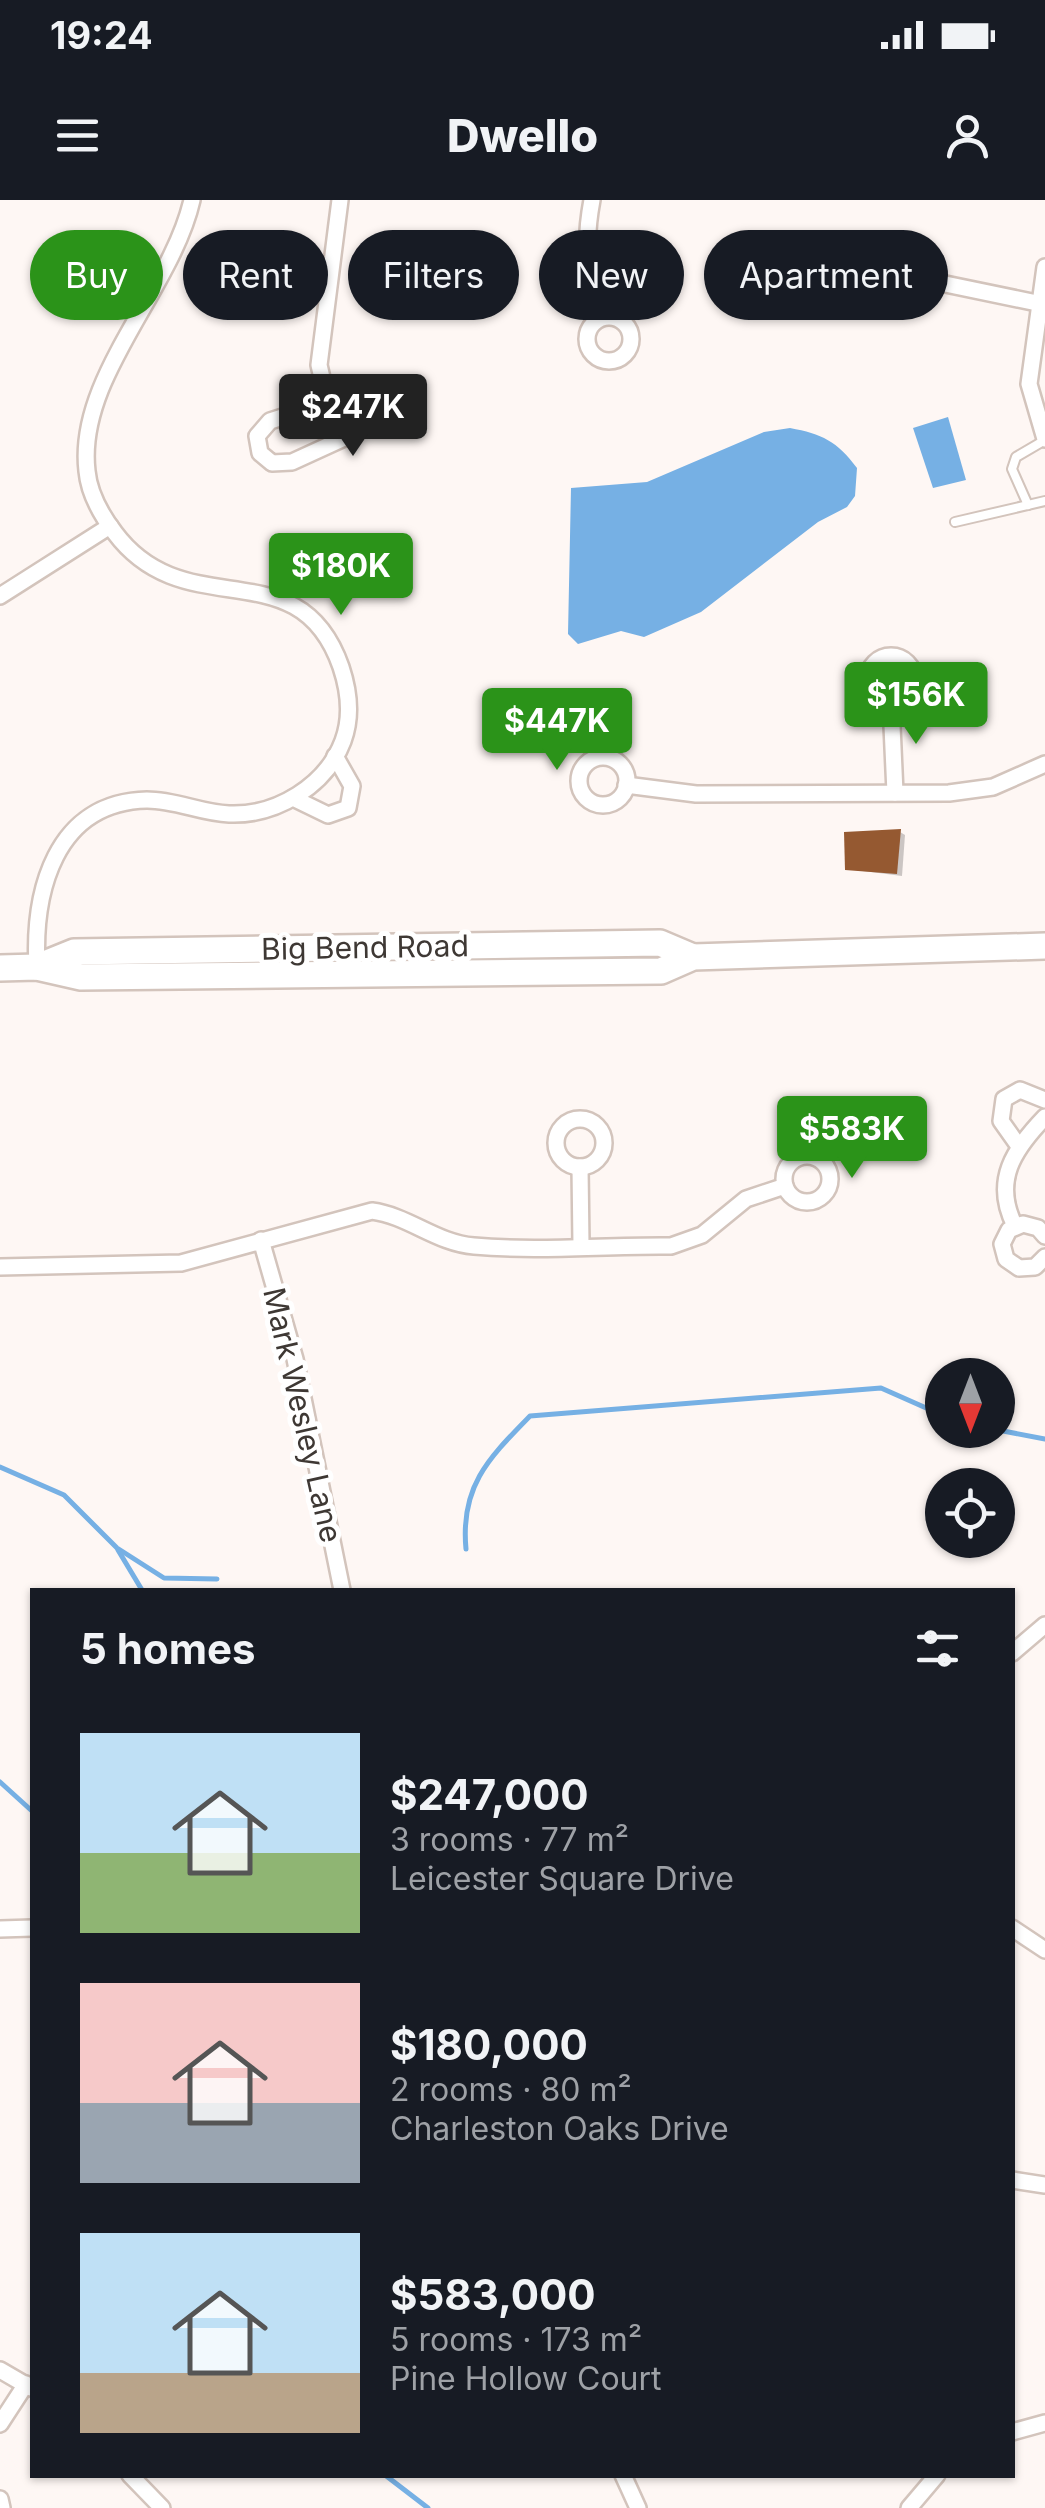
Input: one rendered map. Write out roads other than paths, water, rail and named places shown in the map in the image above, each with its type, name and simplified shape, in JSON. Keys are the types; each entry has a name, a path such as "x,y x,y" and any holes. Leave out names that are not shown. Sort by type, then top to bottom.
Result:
{"main road":[{"name":"Big Bend Road","path":"0,968 37,967 81,978 661,970 693,957 1045,946"}],"street":[{"path":"37,967 40,887 61,846 95,817 115,806 142,800 170,801 228,814 255,813 293,798 322,776 348,725 348,688 322,630 300,608 276,596 173,580 148,566 110,526 87,474 94,402 172,259 192,200"},
{"path":"327,400 319,365 340,200"},
{"path":"588,230 592,200"},
{"path":"1045,267 1037,303 1029,384 1045,440"},
{"path":"948,285 1037,303"},
{"path":"342,398 354,408 357,421 351,435 292,462 265,460 256,444 260,429 327,400 342,398"},
{"path":"0,596 110,526"},
{"path":"891,703 896,794"},
{"path":"293,798 328,815 348,808 352,786 335,756"},
{"path":"626,785 696,794 968,792 1045,764"},
{"path":"1018,1145 1001,1122 1004,1099 1020,1090 1045,1100"},
{"path":"1015,1226 1004,1184 1018,1145 1045,1117"},
{"path":"580,1167 581,1245"},
{"path":"0,1267 181,1263 372,1211 392,1214 432,1236 474,1246 687,1244 746,1199 785,1186"},
{"path":"1045,1236 1031,1224 1015,1226 1004,1236 1006,1260 1027,1269 1045,1257"},
{"name":"Mark Wesley Lane","path":"261,1240 295,1359 342,1588"},
{"path":"1015,1650 1045,1625"},
{"path":"0,1929 30,1928"},
{"path":"1015,1930 1045,1950"},
{"path":"1015,2181 1045,2186"},
{"path":"0,2370 29,2387 0,2424"},
{"path":"1015,2431 1045,2423"},
{"path":"133,2478 162,2508"},
{"path":"624,2478 638,2508"},
{"path":"909,2508 934,2478"},
{"path":"0,2499 2,2508"}],"lane":[{"path":"1028,505 1012,470 1016,458 1045,440"},
{"path":"955,522 1045,501"}],"water":[{"path":"948,417 966,480 933,488 913,428"},
{"path":"790,428 828,440 857,468 855,496 847,507 818,522 701,612 644,637 621,631 578,644 568,634 571,488 647,482 764,432"}],"waterway":[{"path":"466,1549 468,1508 480,1475 530,1416 881,1388 925,1407"},
{"path":"1015,1433 1045,1439"},
{"path":"0,1467 64,1495 117,1548 164,1578 217,1579"},
{"path":"118,1550 141,1588"},
{"path":"0,1782 30,1809"},
{"path":"389,2478 428,2508"}]}
